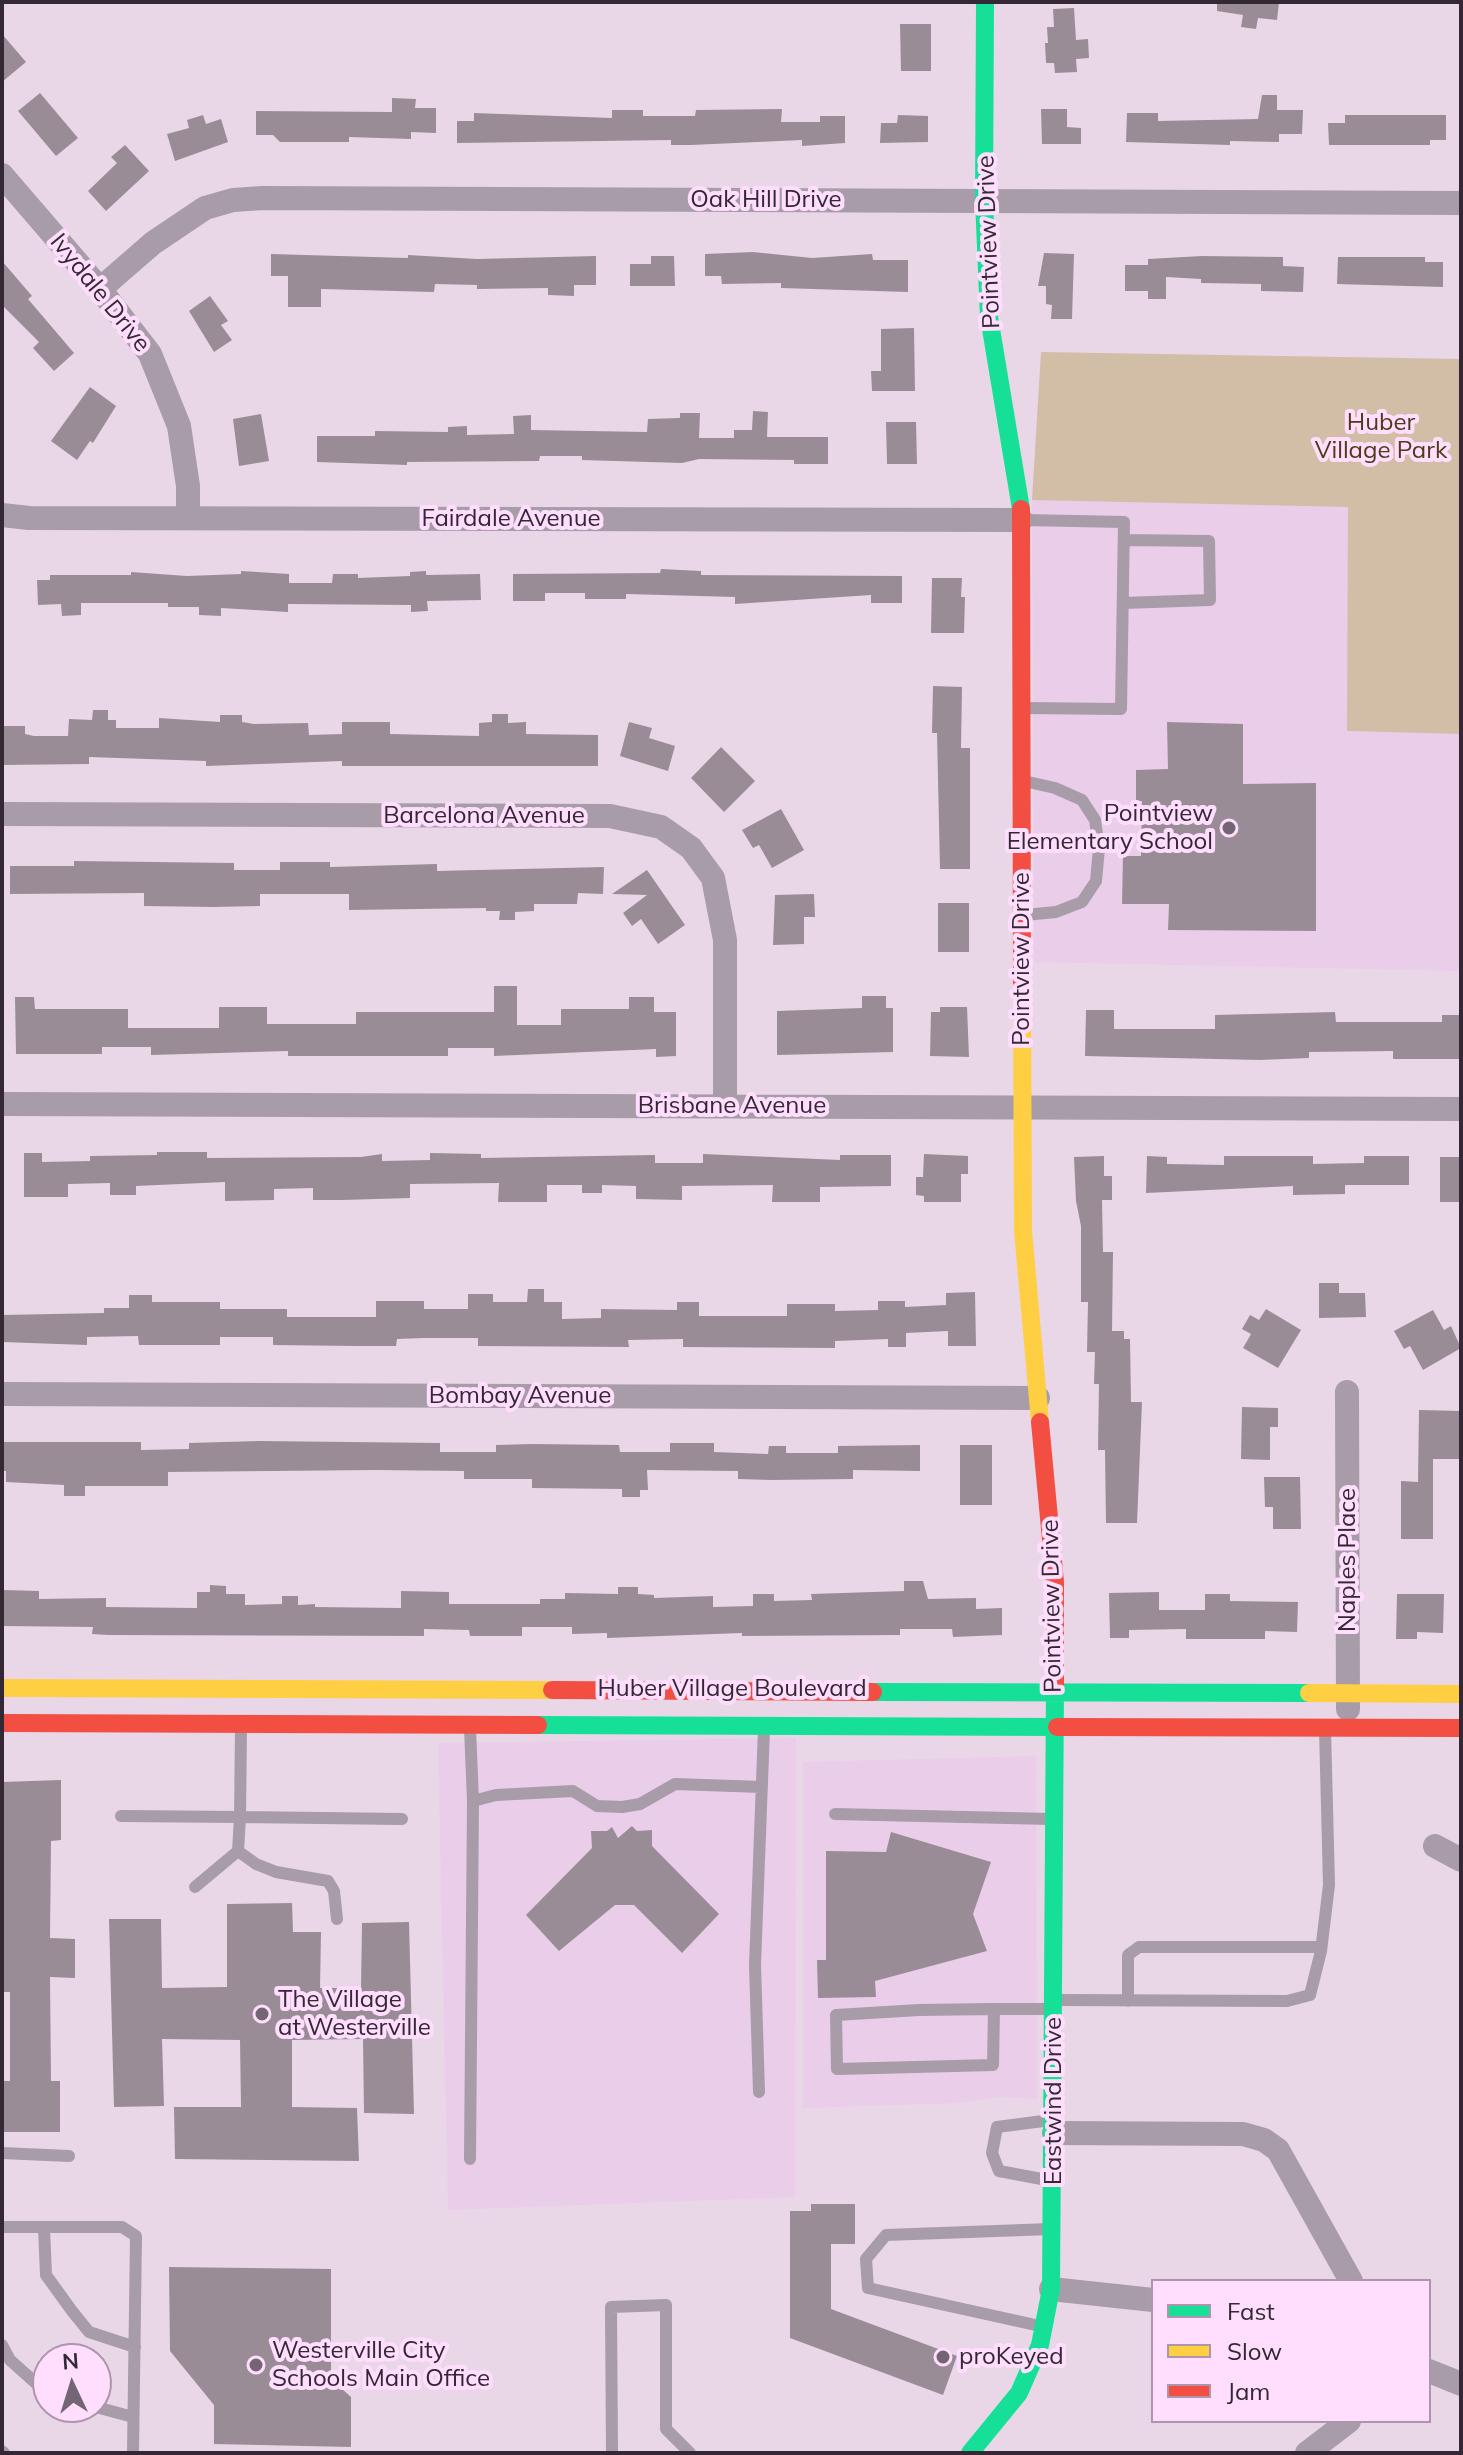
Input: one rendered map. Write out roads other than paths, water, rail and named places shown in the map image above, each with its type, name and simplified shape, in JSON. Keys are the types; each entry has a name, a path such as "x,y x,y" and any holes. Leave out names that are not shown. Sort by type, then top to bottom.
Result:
{"street":[{"name":"Pointview Drive","path":"985,2 984,200 989,317 1020,490 1023,1230 1055,1582 1054,1726"},
{"name":"Ivydale Drive","path":"2,175 100,289 150,354 179,426 188,486 188,517"},
{"name":"Oak Hill Drive","path":"100,289 153,243 205,208 233,200 1461,203"},
{"name":"Fairdale Avenue","path":"2,515 29,518 1021,520"},
{"name":"Barcelona Avenue","path":"2,814 610,816 661,827 691,848 713,878 725,940 725,1106"},
{"name":"Brisbane Avenue","path":"2,1104 1461,1109"},
{"name":"Naples Place","path":"1336,1728 1348,1693 1347,1392"},
{"name":"Bombay Avenue","path":"2,1394 1038,1398"},
{"name":"Huber Village Boulevard","path":"2,1688 241,1706 764,1707 1054,1726 1461,1728"},
{"name":"Huber Village Boulevard","path":"2,1723 241,1706 764,1707 1054,1691 1461,1694"},
{"name":"Eastwind Drive","path":"970,2453 1019,2393 1046,2327 1051,2289 1054,2229 1054,1726"},
{"path":"1435,1846 1461,1860"},
{"path":"1054,2126 1243,2134 1264,2140 1278,2150 1350,2279"},
{"path":"1051,2289 1151,2300"},
{"path":"1431,2372 1461,2384"},
{"path":"1307,2453 1346,2423"}],"lane":[{"path":"1021,520 1124,522 1121,709 1021,708"},
{"path":"1123,603 1210,600 1209,541 1124,540"},
{"path":"1021,781 1055,788 1082,800 1095,820 1099,848 1096,881 1082,902 1056,912 1022,915"},
{"path":"195,1887 238,1851 241,1706"},
{"path":"470,1706 473,1801 470,2159"},
{"path":"759,2092 755,1965 764,1707"},
{"path":"994,2009 993,2065 837,2069 836,2015 1128,2001 1287,2001 1310,1995 1321,1947 1329,1885 1336,1728"},
{"path":"473,1801 496,1795 573,1791 597,1806 622,1807 640,1804 675,1784 762,1787"},
{"path":"835,1814 1054,1819"},
{"path":"121,1816 402,1819"},
{"path":"238,1851 256,1864 276,1872 328,1881 334,1891 337,1919"},
{"path":"1128,2001 1128,1955 1139,1947 1321,1947"},
{"path":"1054,2126 997,2127 992,2153 999,2171 1054,2182"},
{"path":"2,2153 69,2156"},
{"path":"2,2227 122,2227 136,2236 133,2453"},
{"path":"44,2228 46,2275 72,2311 89,2332 135,2347"},
{"path":"1046,2327 868,2288 866,2259 886,2235 1054,2229"},
{"path":"612,2453 611,2307 666,2305 666,2429 690,2453"},
{"path":"2,2345 10,2360 32,2380"},
{"path":"112,2411 133,2417"}],"place":[{"name":"Pointview Elementary School","path":"1229,828"},
{"name":"The Village at Westerville","path":"262,2014"},
{"name":"proKeyed","path":"943,2357"},
{"name":"Westerville City Schools Main Office","path":"256,2365"}],"park label":[{"name":"Huber Village Park","path":"1381,437"}]}
